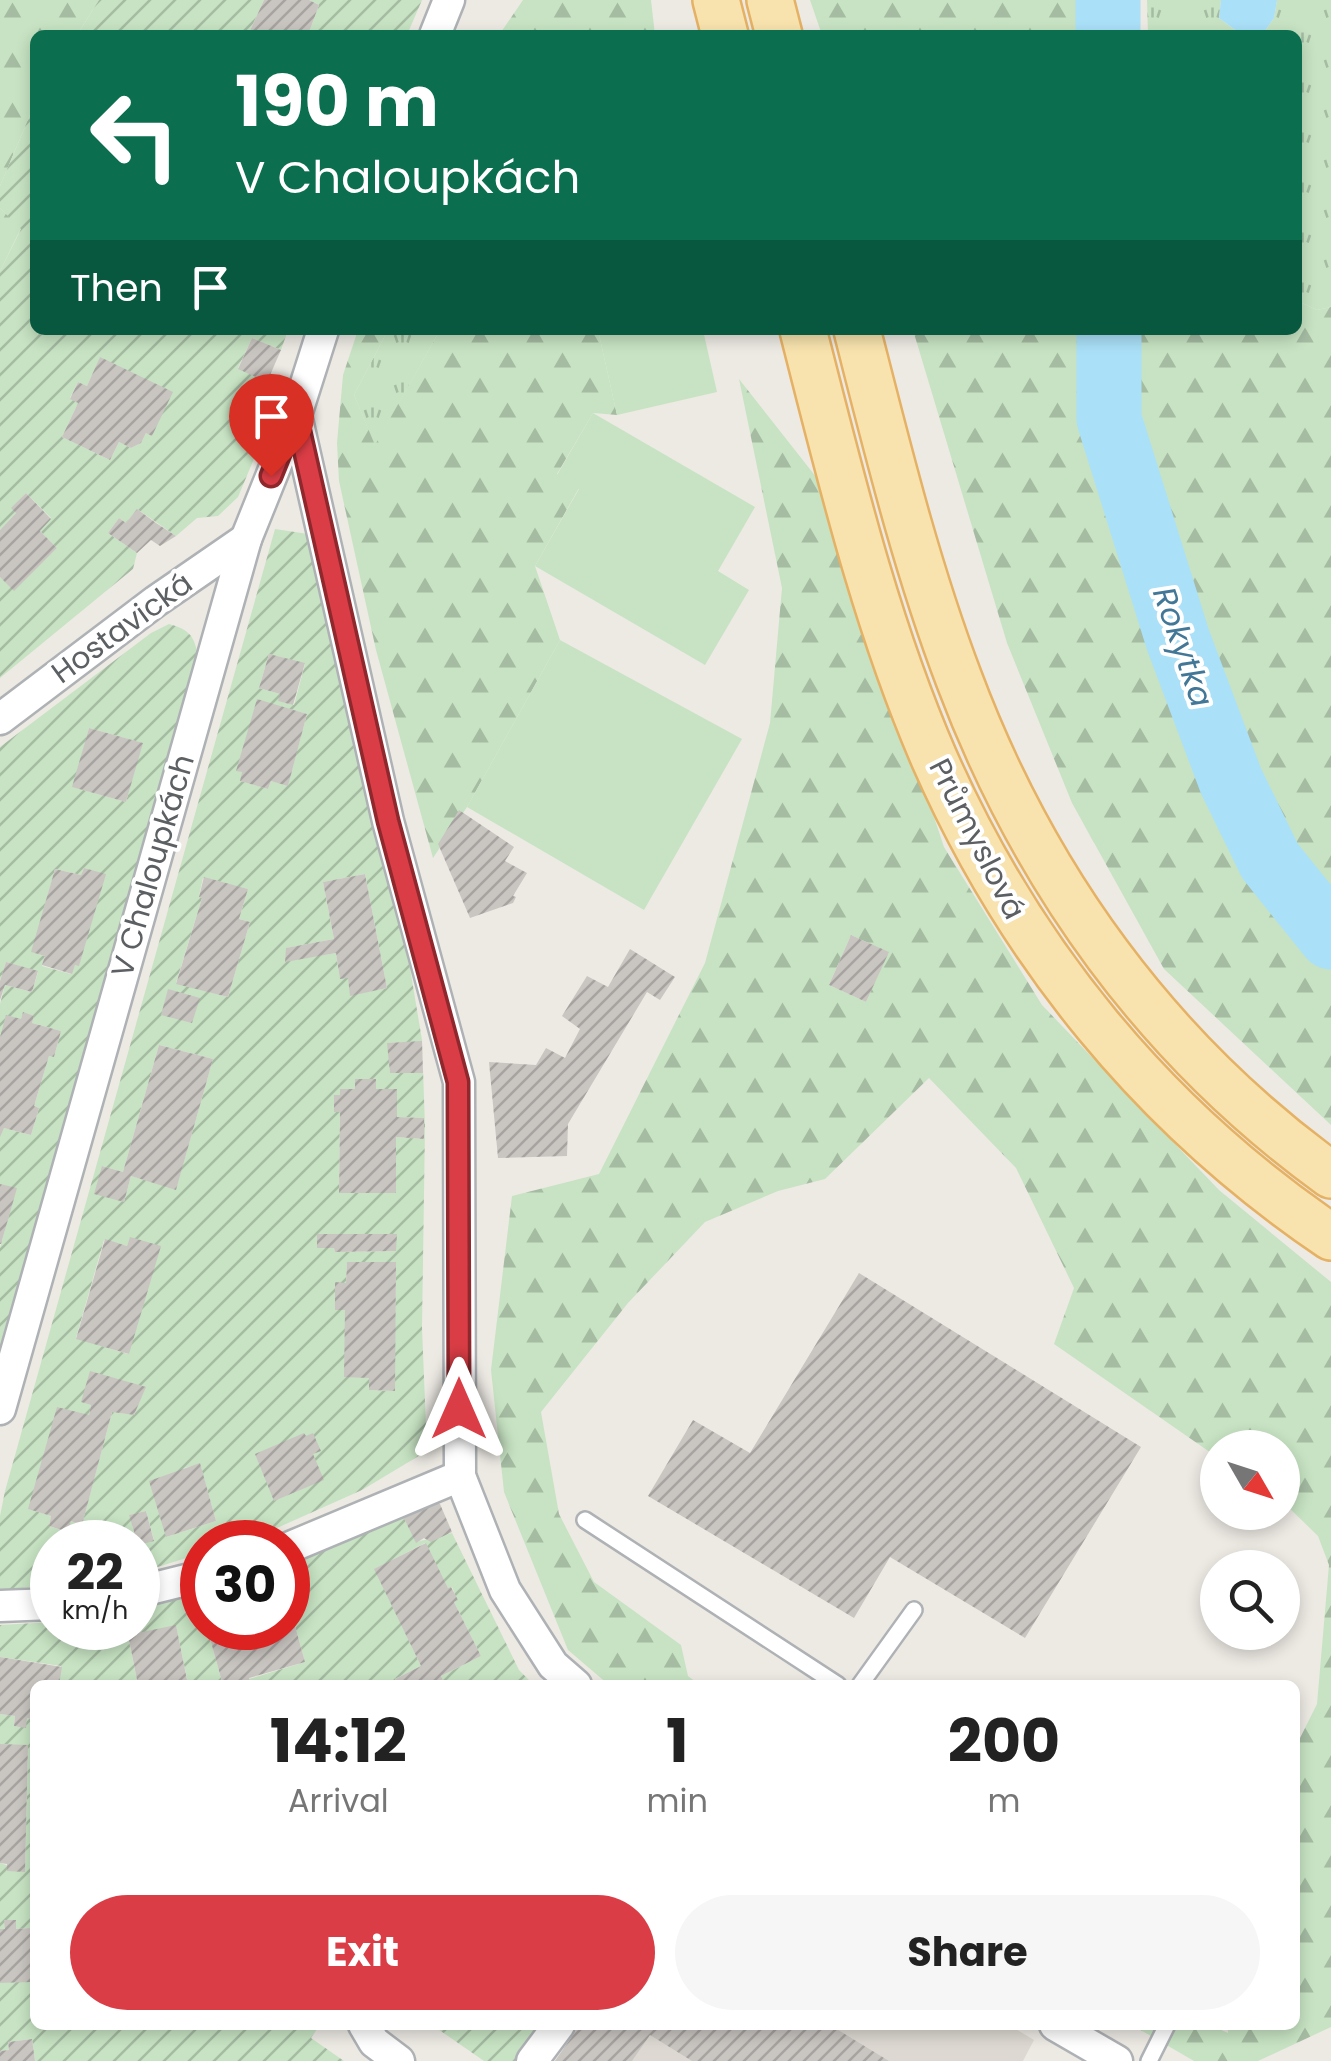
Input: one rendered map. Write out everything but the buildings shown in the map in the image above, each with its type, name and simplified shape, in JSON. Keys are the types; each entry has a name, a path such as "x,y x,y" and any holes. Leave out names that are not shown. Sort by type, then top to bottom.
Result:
{"main road":[{"path":"716,0 725,30"},
{"path":"770,0 778,30"},
{"name":"Průmyslová","path":"804,335 882,619 932,754 972,840 1021,925 1078,1003 1146,1082 1248,1177 1331,1237"},
{"name":"Průmyslová","path":"857,335 941,630 993,764 1037,850 1089,932 1149,1007 1252,1111 1331,1175"}],"street":[{"path":"437,30 449,0"},
{"name":"V Chaloupkách","path":"0,1409 246,538 296,414 321,335"},
{"path":"296,414 388,821 458,1082 460,1476 505,1590 554,1665 570,1680"},
{"name":"Hostavická","path":"0,719 246,538"},
{"path":"310,1539 460,1476"},
{"path":"0,1606 30,1605"},
{"path":"367,2030 374,2042 399,2061"},
{"path":"532,2061 555,2030"},
{"path":"1064,2030 1117,2061"}],"lane":[{"path":"585,1520 830,1680"},
{"path":"864,1680 914,1610"},
{"path":"1149,2061 1164,2030"}],"shaded area":[{"path":"577,2030 1017,2030 1034,2040 1023,2061 555,2061"}],"green space":[{"path":"0,0 99,0 80,30 30,30 30,115 0,186"},
{"path":"99,0 264,0 250,30 80,30"},
{"path":"309,0 422,0 409,30 310,30 319,5"},
{"path":"523,0 651,0 654,30 502,30"},
{"path":"810,0 1113,0 1120,30 820,30"},
{"path":"1147,0 1221,0 1219,18 1235,30 1148,30"},
{"path":"1277,0 1331,0 1331,307 1317,310 1302,303 1302,30 1266,30 1274,18"},
{"path":"30,115 30,335 286,335 281,350 252,338 238,368 267,382 276,406 238,497 218,516 197,518 176,536 137,509 126,523 119,518 108,533 137,553 133,569 0,678 0,577 14,590 57,548 40,531 51,518 26,493 12,508 16,513 0,530 0,271 21,229 0,208 0,186","holes":["100,358 152,435 146,433 141,443 131,448 119,442 110,460 62,437 78,403 70,398 78,382 87,386"]},
{"path":"0,208 21,228 0,271"},
{"path":"1302,303 1317,310 1331,307 1331,1125 1164,969 1072,803 1007,643 915,335 1302,335"},
{"path":"356,335 385,335 354,395 375,445 437,335 599,335 617,415 593,413 557,474 579,488 535,566 560,640 467,807 433,858 376,650 339,481 337,443 343,375"},
{"path":"385,335 437,335 375,446 354,395"},
{"path":"599,335 704,335 717,392 617,415"},
{"path":"739,379 824,487 944,847 1042,1005 1219,1190 1331,1282 1331,2027 1258,2061 1194,2061 1141,2030 1300,2030 1300,1738 1317,1704 1329,1565 1318,1536 1300,1519 1300,1430 1200,1430 1200,1445 1054,1344 1074,1288 1016,1168 929,1078 825,1179 778,1191 705,1222 628,1303 541,1412 559,1514 594,1582 681,1645 688,1676 693,1680 603,1680 568,1650 504,1492 491,1370 512,1196 599,1174 705,963 770,723 782,588","holes":["851,935 888,952 866,1002 829,985"]},
{"path":"593,413 755,507 718,571 749,590 705,665 535,566 579,489 557,475"},
{"path":"275,529 308,534 403,926 422,1040 425,1127 422,1328 427,1451 362,1490 295,1520 216,1520 200,1464 184,1468 166,1537 180,1533 180,1560 160,1566 160,1520 148,1520 146,1511 130,1515 131,1520 83,1520 112,1412 134,1415 145,1388 82,1402 91,1405 89,1415 29,1509 51,1516 50,1520 30,1520 30,1587 0,1591 0,1516","holes":["269,654 305,664 294,705 279,701 280,694 259,688","257,700 307,714 288,785 271,781 268,789 241,781 242,772 237,770","365,874 387,988 351,995 348,978 340,978 336,953 285,961 287,948 334,939 323,882","203,878 248,889 239,919 250,922 228,997 176,983 202,898 199,896","422,1042 423,1073 390,1073 388,1043","159,1045 213,1059 176,1189 131,1176 124,1202 102,1166 123,1172","356,1079 375,1079 376,1089 397,1089 397,1117 424,1118 424,1139 396,1137 395,1193 339,1192 340,1112 334,1112 334,1096 340,1095 340,1089 355,1089","317,1234 396,1234 396,1251 335,1252 334,1248 317,1248","130,1238 129,1354 76,1338 104,1240 127,1246","396,1262 394,1391 370,1390 345,1310 335,1310 335,1283 346,1283 347,1263"]},
{"path":"169,624 180,628 191,636 197,651 0,1350 0,1248 16,1189 0,1184 0,1134 4,1128 31,1135 39,1108 34,1106 61,1031 32,1023 34,1016 23,1013 0,1037 0,1004 5,985 32,992 38,972 6,962 0,981 0,747 151,633","holes":["89,728 142,743 126,802 73,787","84,868 105,875 79,965 71,974 42,966 45,956 32,952 55,869 81,875"]},
{"path":"560,640 742,739 644,910 467,807"},
{"path":"399,1508 416,1542 452,1533 519,1670 529,1680 443,1680 441,1676 481,1656 454,1602 457,1600 452,1587 448,1588 425,1543 375,1569 421,1666 396,1680 249,1679 305,1662 302,1650 310,1650 310,1552"},
{"path":"180,1597 180,1645 176,1626 160,1629 160,1602"},
{"path":"30,1623 30,1650 131,1650 137,1680 60,1680 61,1666 0,1657 0,1625"},
{"path":"181,1650 213,1650 222,1680 183,1680 187,1679"},
{"path":"0,1714 15,1716 14,1726 25,1727 30,1719 30,1928 16,1929 15,1920 5,1920 5,1929 0,1929 0,1863 25,1871 28,1746 0,1744"},
{"path":"30,1981 30,2030 317,2030 311,2038 344,2061 35,2061 32,2039 8,2042 9,2050 0,2051 0,1983"},
{"path":"439,2030 540,2030 518,2061 484,2061"}],"water":[{"path":"1221,0 1277,0 1274,18 1266,30 1235,30 1219,18"}],"waterway":[{"name":"Rokytka","path":"1108,0 1108,30"},
{"name":"Rokytka","path":"1109,335 1109,419 1178,640 1231,781 1270,861 1331,937"}],"route":[{"path":"271,476 296,414 388,821 458,1082 459,1409"}]}
